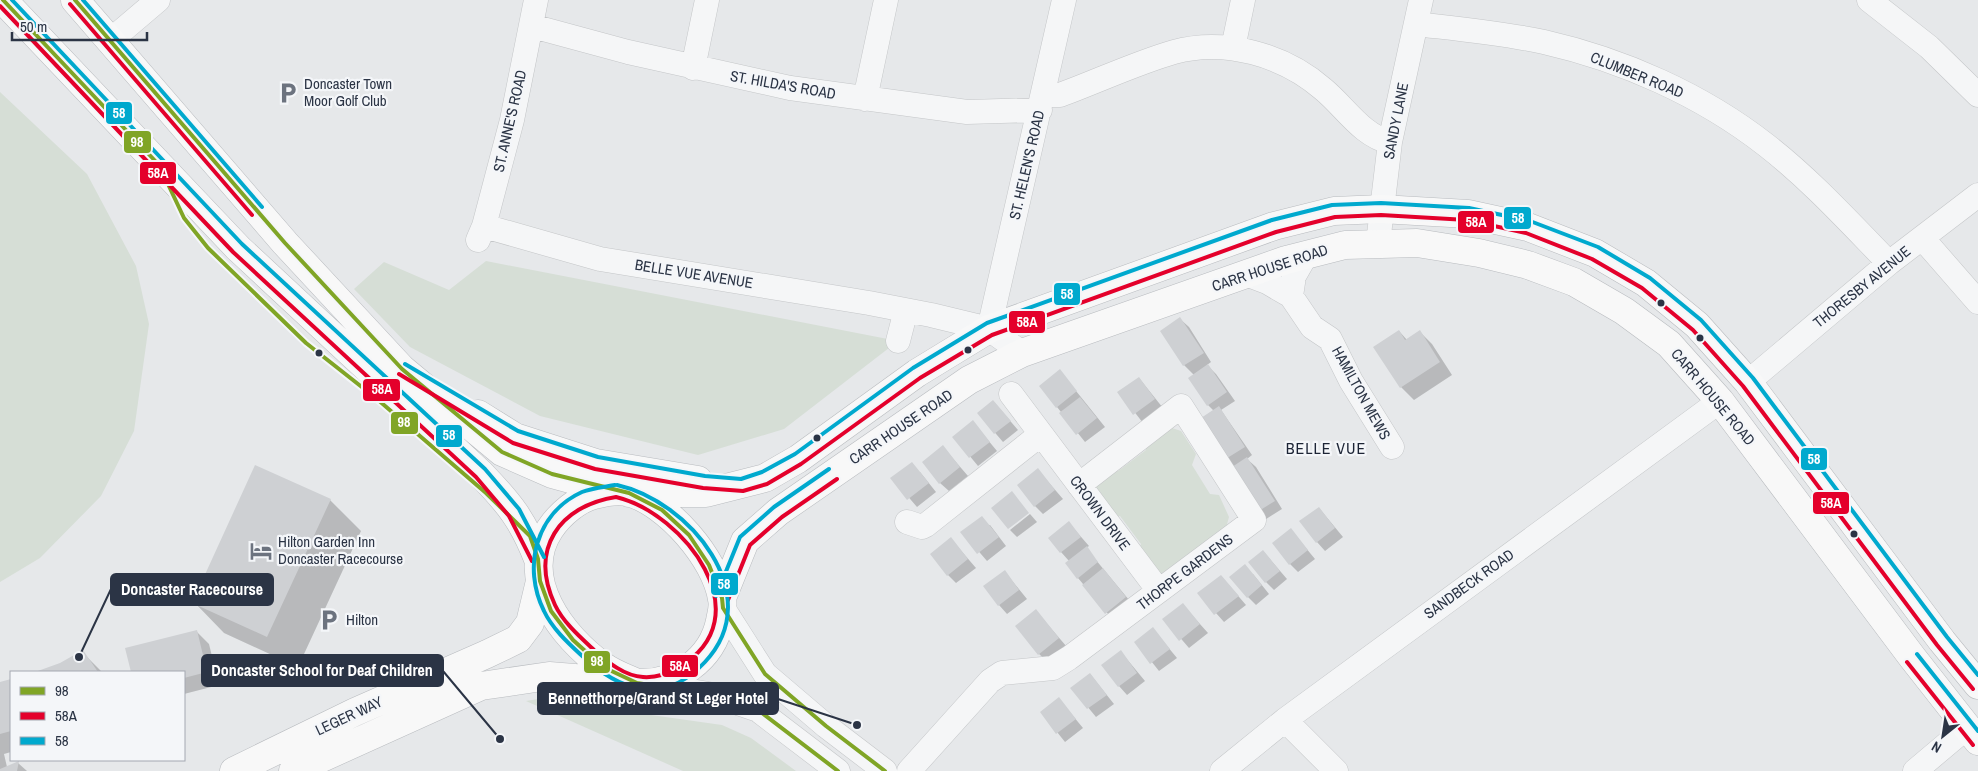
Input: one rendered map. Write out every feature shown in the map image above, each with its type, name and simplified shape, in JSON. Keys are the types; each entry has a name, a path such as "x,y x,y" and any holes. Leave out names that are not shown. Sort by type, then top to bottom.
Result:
{"highway":[{"path":"3,0 238,248 480,473 513,508 530,536 551,611 573,640 603,667 644,684"},
{"path":"75,0 285,243 402,369 502,452 552,474 622,492 662,510 689,535 709,565 723,603"},
{"path":"622,492 706,493 765,478 798,459 917,373 989,330 1274,226 1334,211 1381,209 1468,214 1528,227 1595,253 1646,283 1697,324 1748,382 1942,641 1978,685"},
{"name":"CARR HOUSE ROAD","path":"644,684 686,671 704,655 717,634 723,603 745,541 778,512 970,380 1022,353 1246,274 1306,255 1345,245 1417,243 1479,253 1528,265 1574,282 1624,311 1668,344 1720,401 1972,734"},
{"path":"402,369 515,437 596,463 704,482 742,485"},
{"name":"LEGER WAY","path":"234,771 355,712 488,654 518,638 530,623 544,539 555,522 579,501 594,495 622,492"},
{"name":"LEGER WAY","path":"293,771 481,686 549,676 644,684"}],"street":[{"path":"111,40 158,0"},
{"name":"ST. ANNE'S ROAD","path":"481,233 512,120 536,0"},
{"path":"693,68 707,0"},
{"path":"865,99 886,0"},
{"name":"ST. HELEN'S ROAD","path":"989,330 1064,0"},
{"path":"1233,48 1243,0"},
{"name":"SANDY LANE","path":"1378,243 1390,142 1421,0"},
{"path":"1869,0 1929,47 1978,95"},
{"name":"CLUMBER ROAD","path":"1416,24 1503,34 1545,42 1610,62 1668,85 1723,114 1765,144 1816,187 1889,263"},
{"name":"ST. HILDA'S ROAD","path":"532,26 693,68 790,88 967,112 1042,102 1175,52 1203,47 1233,48 1274,59 1298,71 1322,88 1370,135 1390,142"},
{"name":"THORESBY AVENUE","path":"1748,382 1889,263 1923,239 1978,195"},
{"name":"BELLE VUE AVENUE","path":"481,233 600,259 906,310 989,330"},
{"path":"1923,239 1978,302"},
{"path":"1291,296 1294,276 1306,255"},
{"name":"HAMILTON MEWS","path":"1246,274 1267,282 1291,296 1312,327 1330,339 1351,381 1392,447"},
{"path":"898,341 906,310"},
{"path":"989,330 1022,353"},
{"name":"CROWN DRIVE","path":"1011,394 1159,591"},
{"name":"SANDBECK ROAD","path":"1222,771 1285,720 1720,401"},
{"name":"THORPE GARDENS","path":"909,771 990,681 1002,673 1052,668 1095,640 1254,520 1181,406 1079,485"},
{"path":"907,522 922,528 1042,434"},
{"path":"723,603 765,674 826,726 886,771"},
{"path":"644,684 714,695 758,710 838,771"},
{"path":"1285,720 1336,771"},
{"path":"1914,771 1972,734"}],"shaded area":[{"path":"0,92 87,174 136,266 149,324 134,431 101,496 40,558 0,582"},
{"path":"486,261 898,341 784,429 698,455 540,416 410,347 354,289 384,262 449,290"},
{"path":"1166,426 1181,431 1196,454 1192,465 1210,494 1219,495 1229,517 1223,539 1170,575 1155,574 1137,552 1141,544 1120,516 1110,519 1091,492 1109,468 1118,471 1146,450 1146,441"},
{"path":"538,699 722,725 751,738 796,771 683,771 526,701"}],"building":[{"path":"1180,317 1204,353 1183,366 1160,331"},
{"path":"1399,330 1405,340 1420,330 1440,362 1400,388 1373,347"},
{"path":"1208,364 1227,392 1207,406 1188,378"},
{"path":"1060,369 1077,391 1056,408 1039,386"},
{"path":"1139,377 1155,399 1133,415 1117,392"},
{"path":"1080,397 1097,418 1076,435 1059,413"},
{"path":"993,400 1011,421 994,434 977,413"},
{"path":"1219,406 1245,447 1224,460 1198,420"},
{"path":"973,420 990,442 969,458 952,437"},
{"path":"943,445 960,467 939,484 922,462"},
{"path":"1247,457 1275,501 1254,514 1226,471"},
{"path":"912,462 929,483 907,500 890,478"},
{"name":"Hilton Garden Inn Doncaster Racecourse","path":"255,465 331,499 267,637 192,603"},
{"path":"1038,468 1055,490 1034,507 1017,485"},
{"path":"1012,491 1029,513 1008,529 991,508"},
{"path":"1319,507 1335,528 1316,543 1299,521"},
{"path":"982,516 999,537 977,554 960,532"},
{"path":"1069,521 1081,537 1060,553 1048,538"},
{"path":"1291,528 1308,550 1289,565 1272,543"},
{"path":"951,537 968,559 947,576 930,554"},
{"path":"1087,546 1098,562 1077,579 1065,563"},
{"path":"1263,550 1280,571 1265,583 1248,562"},
{"path":"1245,564 1262,585 1247,598 1229,577"},
{"path":"1103,568 1126,597 1105,614 1082,585"},
{"path":"1005,570 1019,590 998,606 983,586"},
{"path":"1221,575 1239,596 1214,615 1197,593"},
{"path":"1183,603 1200,624 1179,641 1162,619"},
{"path":"1036,609 1059,638 1038,655 1015,626"},
{"path":"1153,627 1170,649 1150,664 1134,642"},
{"path":"197,630 207,672 185,678 185,671 131,671 125,648"},
{"path":"83,650 97,671 38,671 60,663"},
{"path":"1121,650 1137,673 1118,687 1101,665"},
{"path":"1090,673 1107,695 1087,709 1070,688"},
{"path":"10,679 10,731 0,734 0,682"},
{"path":"1059,697 1076,719 1056,734 1040,712"},
{"path":"19,761 17,771 0,771 0,769"}],"transit line":[{"name":"98","path":"3,0 159,165 184,218 208,248 306,343 377,399 486,493 530,536 538,559 540,581 551,611 573,640 603,667 637,683 714,695 758,710 838,771"},
{"name":"58","path":"12,0 242,244 485,469 519,509 544,557"},
{"name":"98","path":"75,0 285,243 402,369 502,452 552,474 629,493 662,510 689,535 709,565 722,598 723,608 765,674 826,726 885,771"},
{"name":"58","path":"83,0 262,207"},
{"name":"58A","path":"70,4 252,215"},
{"name":"58A","path":"0,6 233,252 476,477 509,516 532,561"},
{"name":"58","path":"405,364 518,431 598,457 705,476 741,479 762,472 795,454 913,368 987,323 1272,220 1332,205 1381,203 1469,208 1530,221 1598,247 1650,278 1701,320 1753,378 1947,637 1978,675"},
{"name":"58A","path":"399,374 513,443 595,469 703,488 743,491 767,484 801,464 920,378 992,335 1276,232 1335,217 1381,215 1467,220 1526,233 1592,259 1642,288 1693,330 1743,386 1937,645 1973,689"},
{"name":"58","path":"716,596 740,537 774,507 829,469"},
{"name":"58A","path":"728,600 750,545 782,517 837,479"},
{"name":"58","path":"615,485 582,492 566,501 554,513 544,527 534,560 537,594 547,617 555,629 595,667 626,685 641,689 657,689 673,685 689,676 705,662 722,636 728,608 724,581 712,554 693,530 670,510 644,494 617,485"},
{"name":"58A","path":"616,497 642,507 666,523 688,545 705,569 714,595 715,622 703,646 679,667 657,676 643,677 629,674 599,655 562,617 555,605 548,585 546,566 548,549 554,533 565,520 579,510 596,502 616,497"},
{"name":"58","path":"1917,654 1978,731"},
{"name":"58A","path":"1907,662 1973,745"}],"place":[{"name":"Doncaster Town Moor Golf Club","path":"288,93"},
{"name":"Hilton Garden Inn Doncaster Racecourse","path":"261,551"},
{"name":"Hilton","path":"329,620"},
{"name":"Doncaster Racecourse","path":"79,657"},
{"name":"Bennetthorpe/Grand St Leger Hotel","path":"857,725"},
{"name":"Doncaster School for Deaf Children","path":"500,739"}],"district":[{"name":"BELLE VUE","path":"1326,448"}]}
